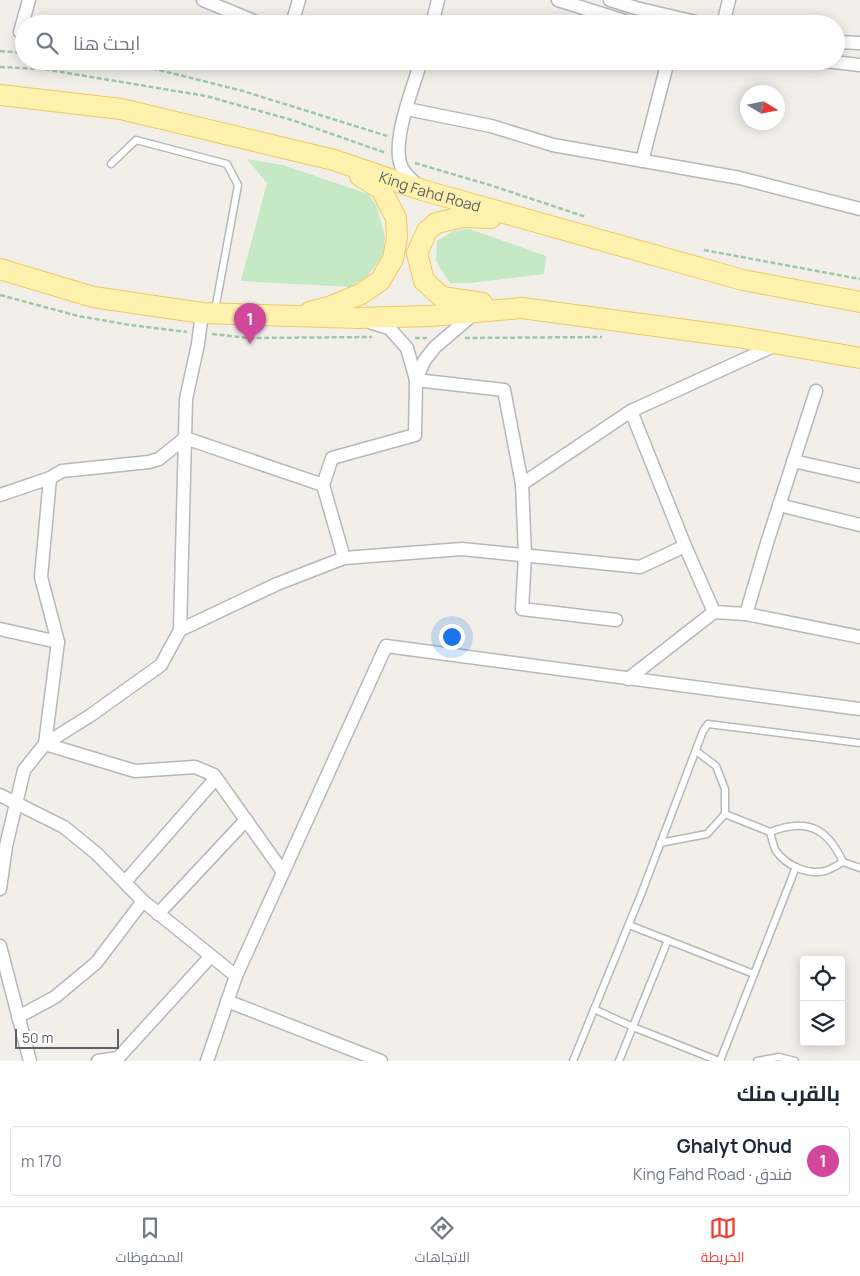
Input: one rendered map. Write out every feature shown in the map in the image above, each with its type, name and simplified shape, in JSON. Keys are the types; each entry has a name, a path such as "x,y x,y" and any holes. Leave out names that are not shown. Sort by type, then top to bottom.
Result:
{"main road":[{"name":"King Fahd Road","path":"4,95 121,109 334,160 422,190 743,280 860,302"},
{"path":"294,316 329,307 361,294 380,281 392,259 398,236 396,218 381,189 334,160"},
{"path":"528,220 463,217 436,223 427,231 417,253 424,281 442,297 778,344 860,358"},
{"path":"0,268 93,297 208,313 358,318 522,308"}],"street":[{"path":"25,15 29,0"},
{"path":"203,0 239,15"},
{"path":"295,15 299,0"},
{"path":"434,15 438,0"},
{"path":"558,0 606,15"},
{"path":"610,0 666,15"},
{"path":"726,15 730,0"},
{"path":"845,42 860,43"},
{"path":"845,63 860,65"},
{"path":"418,70 398,140 398,158 403,170 422,190"},
{"path":"642,161 666,70"},
{"path":"407,109 491,126 553,145 740,178 860,209"},
{"path":"416,380 424,361 445,338 476,312"},
{"path":"0,889 6,846 24,770 45,744 92,715 161,665 180,630 186,399 198,344 208,313"},
{"path":"344,558 323,485 332,458 415,435 416,380 407,348 389,328 358,318"},
{"path":"522,484 631,411 778,344"},
{"path":"416,380 504,390 522,484 525,555 522,610 616,620"},
{"path":"746,614 816,391"},
{"path":"631,411 685,546 714,612"},
{"path":"0,496 50,478 62,471 154,461 185,438"},
{"path":"185,438 323,485"},
{"path":"793,461 860,476"},
{"path":"45,744 58,642 41,577 50,478"},
{"path":"779,505 860,524"},
{"path":"180,630 277,584 344,558 462,549 640,568 685,546"},
{"path":"628,679 714,612 746,614 860,637"},
{"path":"0,629 58,642"},
{"path":"207,1061 236,976 386,646 860,709"},
{"path":"45,744 134,772 195,767 214,775 283,872"},
{"path":"125,882 216,778"},
{"path":"0,795 64,827 97,854 158,914 236,976"},
{"path":"158,914 246,820"},
{"path":"18,1017 55,997 96,962 143,901"},
{"path":"0,946 30,1061"},
{"path":"98,1061 118,1060 211,956"},
{"path":"228,1001 380,1061"}],"lane":[{"path":"111,164 136,140 227,164 238,185 208,313"},
{"path":"573,1061 629,925 703,732 708,724 860,743"},
{"path":"660,843 707,834 725,814 726,789 716,766 696,751"},
{"path":"725,814 770,832 787,826 805,826 814,829 822,833 835,846 843,862 860,868"},
{"path":"770,832 775,850 788,864 806,871 826,871 843,862"},
{"path":"594,1009 633,1027 719,1061 796,867"},
{"path":"629,925 754,974"},
{"path":"619,1061 668,940"},
{"path":"757,1061 779,1057 795,1061"}],"path":[{"path":"0,51 15,52"},
{"path":"0,67 15,68"},
{"path":"49,70 206,96 292,120 398,158 493,186 591,219"},
{"path":"159,70 243,91 398,140"},
{"path":"698,249 860,279"},
{"path":"0,295 78,316 130,326 192,332"},
{"path":"217,335 249,338 375,337"},
{"path":"445,338 602,337"}],"green space":[{"path":"247,159 283,165 368,194 376,205 385,236 383,255 367,277 350,287 241,281 267,183"},
{"path":"470,229 546,256 544,274 470,283 450,283 436,261 437,241 454,231"}],"place":[{"name":"Ghalyt Ohud","path":"250,344"}]}
